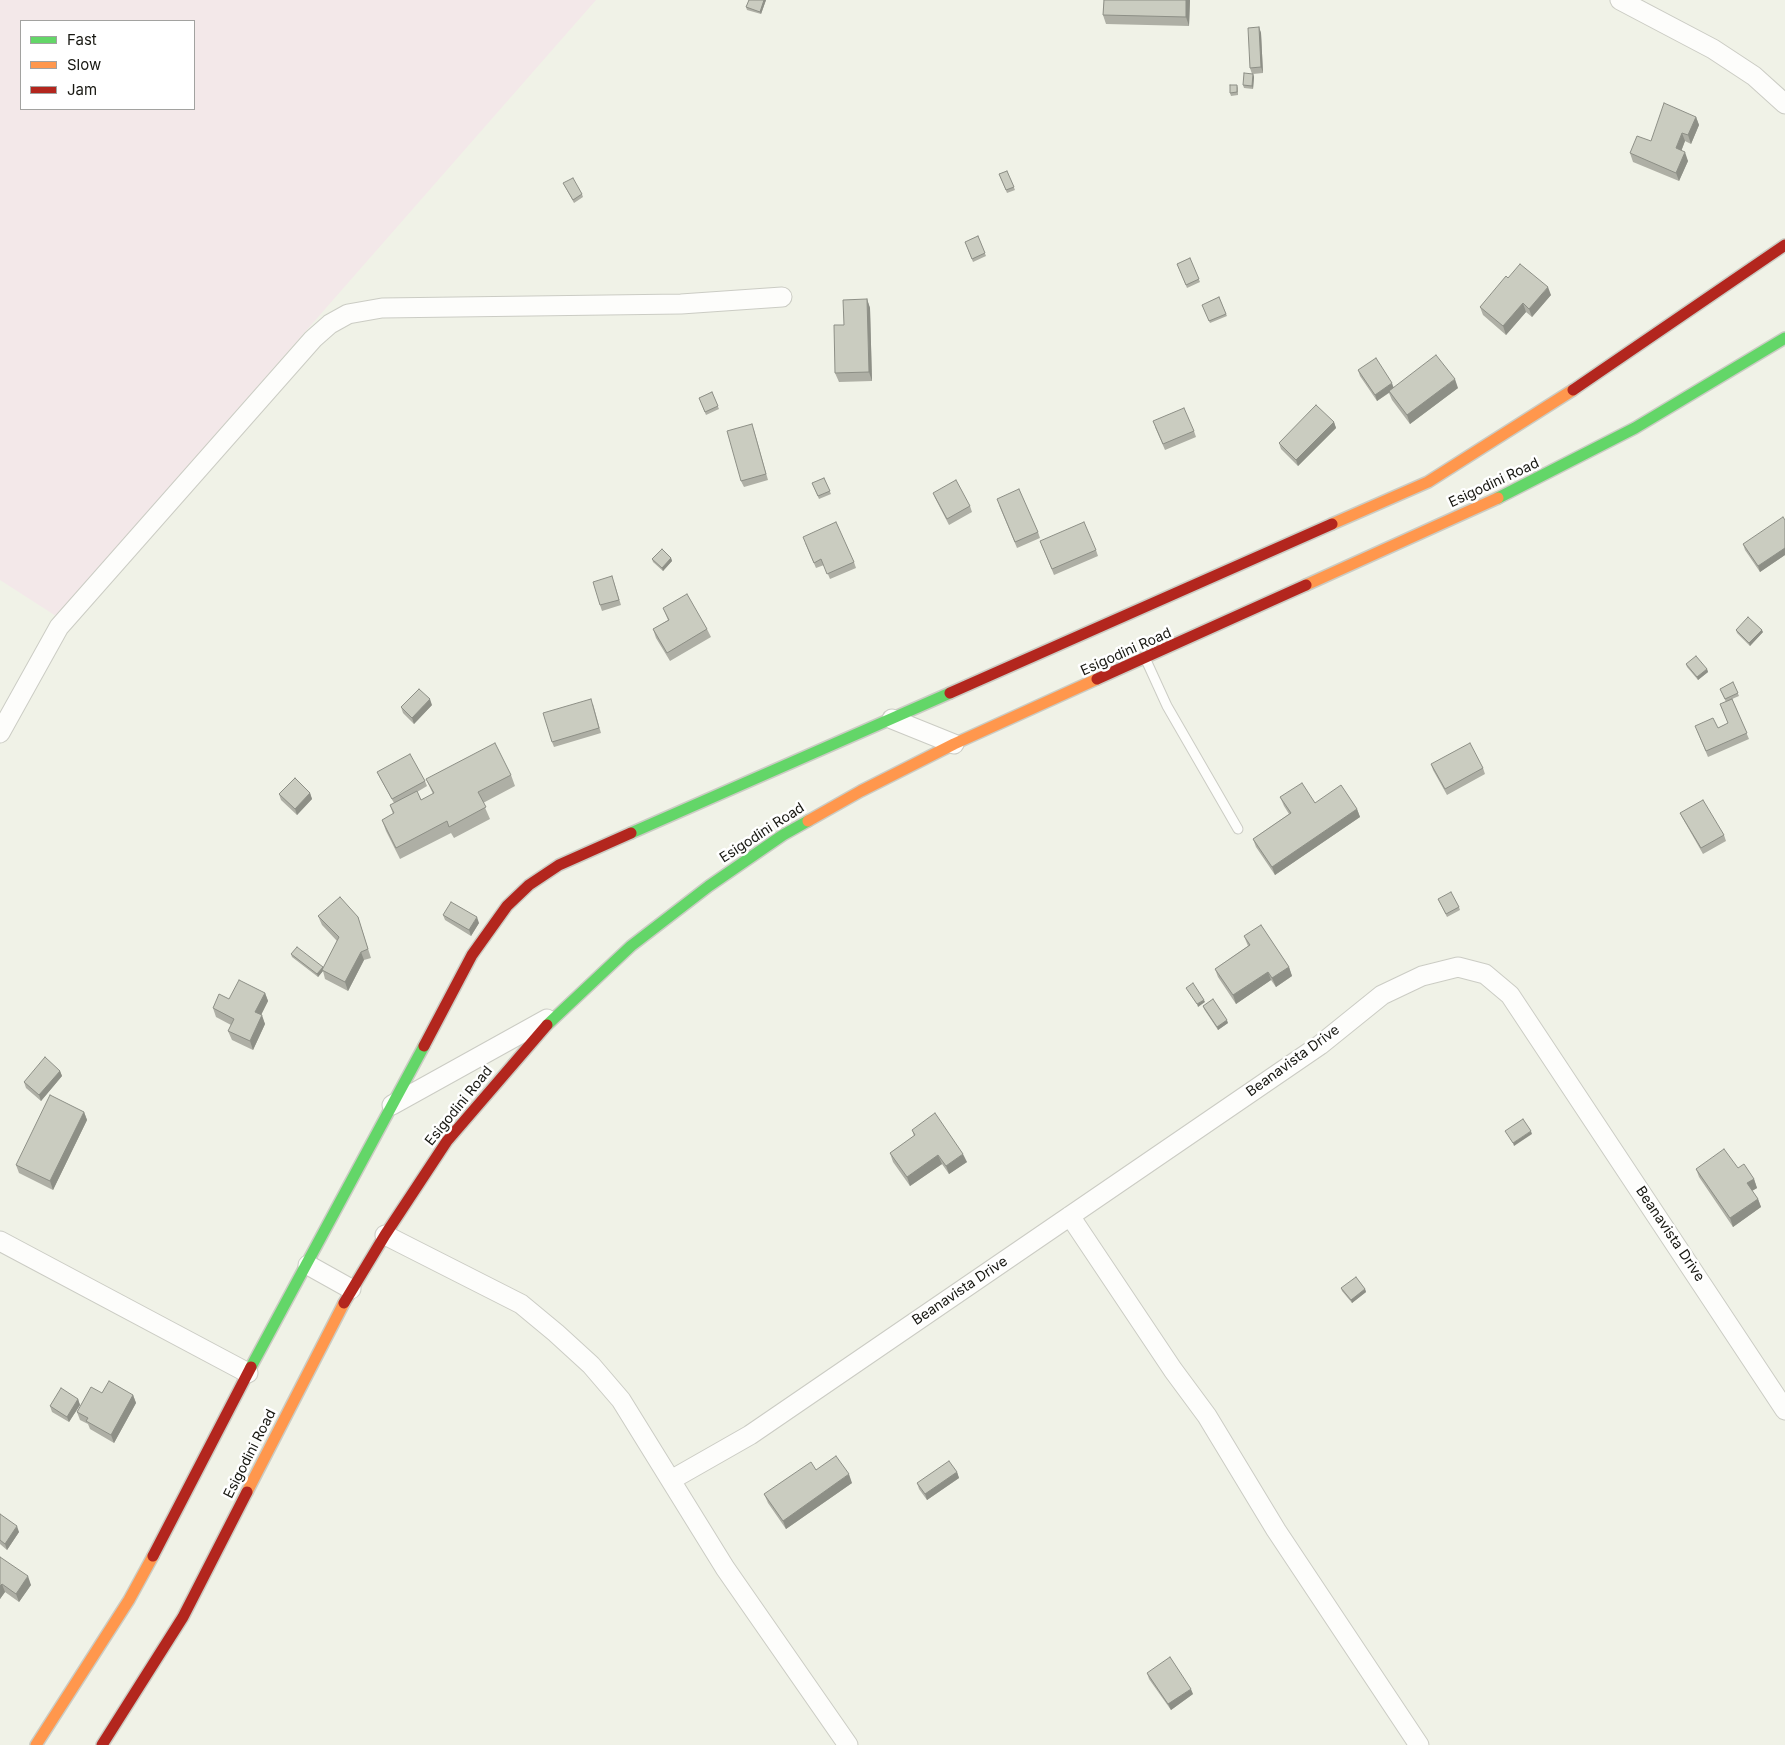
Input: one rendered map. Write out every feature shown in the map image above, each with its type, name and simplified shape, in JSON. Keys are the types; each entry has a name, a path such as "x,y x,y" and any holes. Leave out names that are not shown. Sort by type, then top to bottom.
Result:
{"street":[{"path":"1620,0 1713,49 1754,76 1785,104"},
{"path":"36,1745 129,1600 248,1373 308,1265 472,955 501,913 529,885 559,865 1428,482 1533,417 1785,245"},
{"path":"0,733 59,627 312,339 330,324 348,314 382,308 662,305 782,297"},
{"name":"Esigodini Road","path":"102,1745 183,1617 351,1289 447,1141 556,1014 632,946 709,886 783,835 861,791 954,744 1146,659 1503,496 1577,459 1703,389 1785,338"},
{"path":"892,719 954,744"},
{"name":"Beanavista Drive","path":"671,1480 750,1435 1320,1045 1382,995 1422,976 1458,967 1484,974 1510,995 1785,1410"},
{"path":"392,1105 556,1014"},
{"path":"1070,1216 1173,1370 1207,1416 1276,1530 1419,1745"},
{"path":"385,1235 521,1304 591,1365 621,1400 725,1568 848,1745"},
{"path":"0,1242 248,1373"},
{"path":"308,1265 351,1289"}],"lane":[{"path":"1146,659 1167,706 1238,829"}],"shaded area":[{"path":"0,0 596,0 56,616 0,580"}],"building":[{"path":"749,0 764,0 760,12 746,7"},
{"path":"1104,0 1186,0 1186,17 1103,15"},
{"path":"1259,27 1261,67 1250,68 1248,28"},
{"path":"1244,73 1253,74 1252,86 1243,85"},
{"path":"1230,85 1237,85 1237,92 1230,93"},
{"path":"1664,103 1696,117 1688,135 1682,133 1676,148 1685,152 1676,173 1630,153 1637,136 1651,141"},
{"path":"1007,171 1014,187 1006,190 999,174"},
{"path":"573,178 582,194 573,200 563,183"},
{"path":"978,236 985,253 972,259 965,242"},
{"path":"1190,258 1199,279 1186,285 1177,264"},
{"path":"1520,264 1548,287 1529,309 1523,303 1503,326 1480,307 1506,276 1508,278"},
{"path":"1219,297 1226,314 1209,321 1202,305"},
{"path":"867,299 869,372 835,373 834,325 844,325 843,300"},
{"path":"1436,355 1455,379 1407,415 1389,391"},
{"path":"1376,358 1392,383 1375,395 1358,370"},
{"path":"712,392 718,406 705,412 699,398"},
{"path":"1316,405 1334,422 1296,460 1279,443"},
{"path":"1184,408 1194,431 1163,444 1153,421"},
{"path":"752,424 766,474 741,481 727,431"},
{"path":"824,478 830,491 818,496 812,483"},
{"path":"956,480 970,506 947,519 933,493"},
{"path":"1019,489 1038,532 1015,542 997,499"},
{"path":"1783,517 1785,520 1785,548 1758,566 1743,544"},
{"path":"836,522 854,562 827,574 821,559 814,563 803,537"},
{"path":"1084,522 1096,550 1052,569 1040,541"},
{"path":"662,549 671,558 662,568 652,559"},
{"path":"612,576 619,600 600,605 593,582"},
{"path":"687,594 707,629 667,653 653,629 669,620 663,608"},
{"path":"1748,617 1762,630 1749,643 1736,630"},
{"path":"1696,656 1707,669 1697,677 1686,664"},
{"path":"1733,682 1738,693 1725,699 1720,689"},
{"path":"419,689 430,699 412,718 401,707"},
{"path":"591,699 599,728 552,742 543,713"},
{"path":"1732,699 1747,733 1706,751 1695,726 1713,718 1718,728 1728,723 1720,704"},
{"path":"495,743 511,775 478,792 486,807 449,827 447,821 396,848 382,820 394,813 390,805 417,791 421,800 434,793 426,779"},
{"path":"1470,743 1483,768 1445,789 1431,764"},
{"path":"410,754 425,781 392,799 377,772"},
{"path":"295,778 310,793 295,809 279,794"},
{"path":"1302,783 1315,803 1341,785 1357,809 1272,867 1253,839 1291,813 1280,797"},
{"path":"1703,800 1724,835 1701,848 1680,813"},
{"path":"1451,892 1459,907 1446,914 1438,899"},
{"path":"340,897 358,917 368,949 361,952 345,982 322,970 339,937 318,916"},
{"path":"451,902 477,917 469,930 443,915"},
{"path":"1261,925 1289,967 1272,978 1268,972 1233,995 1215,969 1250,945 1244,936"},
{"path":"297,947 323,967 317,974 291,954"},
{"path":"239,980 265,993 255,1012 262,1015 250,1041 228,1031 234,1019 213,1008 219,994 229,999"},
{"path":"1193,983 1204,1000 1197,1004 1186,988"},
{"path":"1213,999 1227,1020 1217,1027 1203,1006"},
{"path":"45,1057 60,1071 39,1095 24,1082"},
{"path":"50,1095 84,1112 50,1181 16,1165"},
{"path":"935,1113 963,1154 946,1166 938,1155 907,1177 890,1153 915,1135 912,1130"},
{"path":"1523,1119 1531,1131 1513,1143 1505,1131"},
{"path":"1724,1149 1738,1168 1744,1164 1754,1179 1747,1183 1758,1199 1730,1218 1696,1169"},
{"path":"1356,1277 1365,1289 1351,1300 1341,1288"},
{"path":"109,1381 133,1395 111,1435 86,1421 88,1418 77,1412 91,1387 102,1393"},
{"path":"61,1388 78,1399 67,1417 50,1406"},
{"path":"836,1456 849,1474 783,1521 764,1494 811,1462 816,1470"},
{"path":"949,1461 957,1472 925,1494 917,1483"},
{"path":"0,1514 17,1526 5,1544 0,1540"},
{"path":"0,1557 28,1576 16,1594 2,1584 0,1586"},
{"path":"1170,1657 1191,1689 1168,1704 1147,1673"}],"traffic: fast":[{"path":"1498,498 1635,428 1785,338"},
{"path":"631,833 950,693"},
{"path":"547,1025 631,946 709,886 783,835 808,821"},
{"path":"251,1367 424,1046"}],"traffic: slow":[{"path":"1332,524 1428,482 1573,390"},
{"path":"1306,585 1498,498"},
{"path":"808,821 861,791 954,744 1097,679"},
{"path":"247,1492 344,1303"},
{"path":"36,1745 129,1600 153,1556"}],"traffic: jam":[{"path":"1573,390 1785,245"},
{"path":"950,693 1332,524"},
{"path":"1097,679 1306,585"},
{"path":"424,1046 472,955 507,906 529,885 559,865 631,833"},
{"path":"344,1303 385,1235 447,1141 547,1025"},
{"path":"153,1556 251,1367"},
{"path":"102,1745 183,1617 247,1492"}]}
